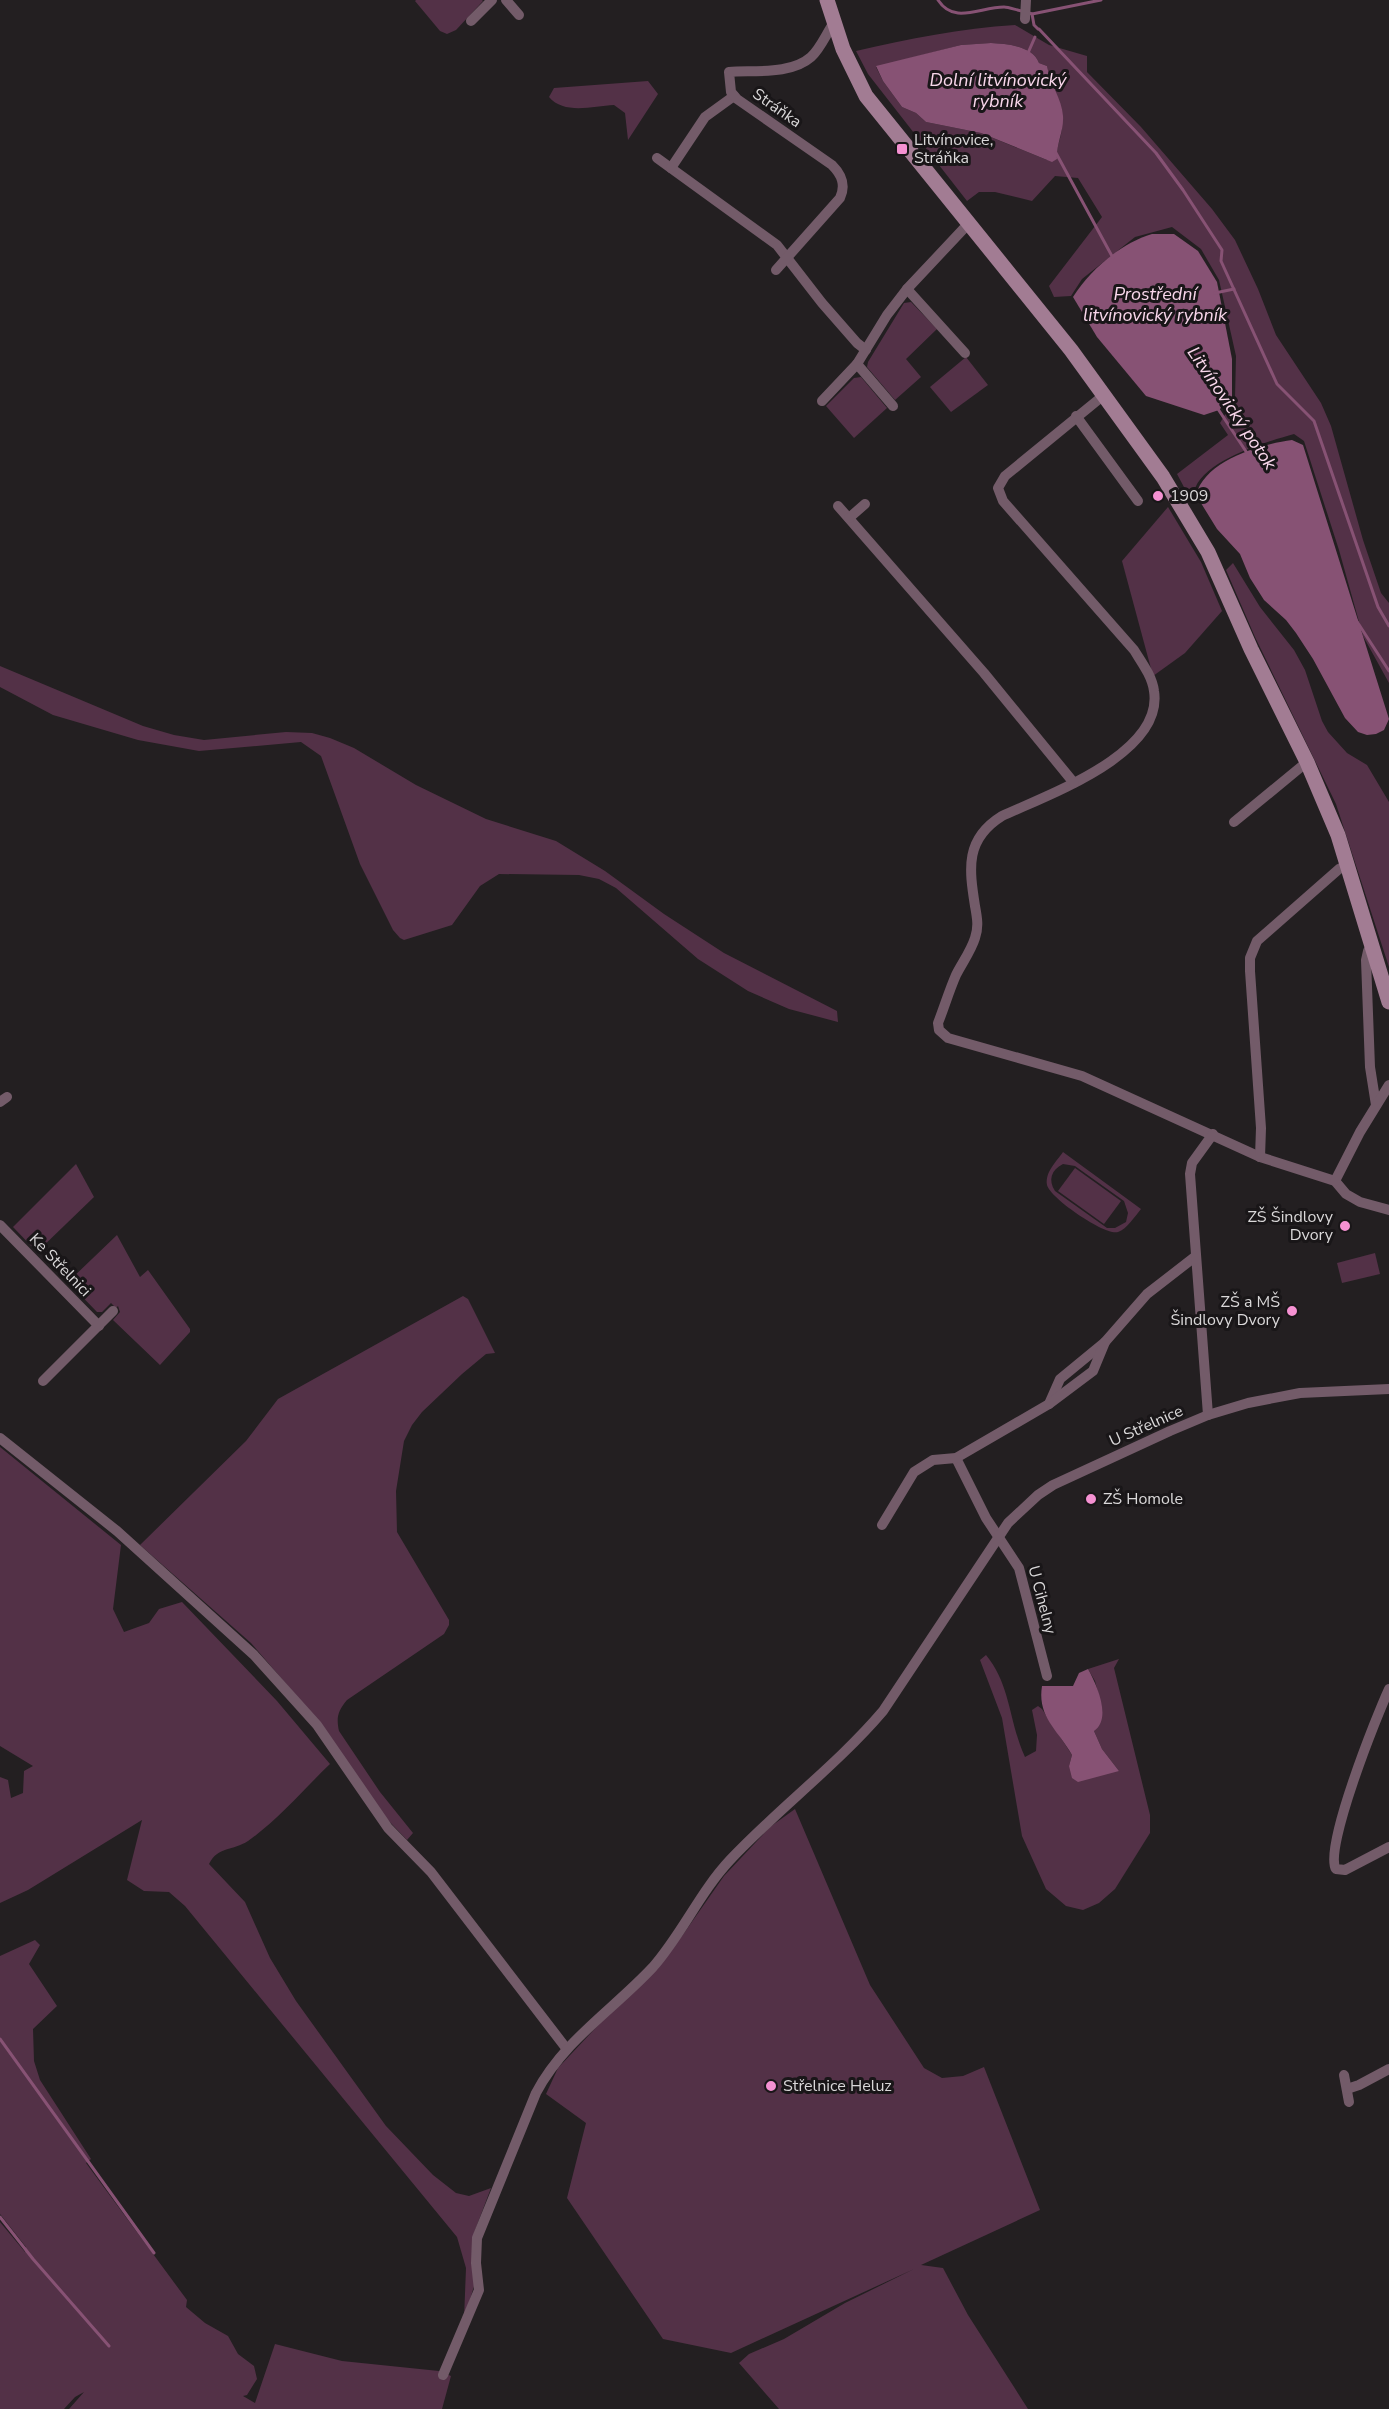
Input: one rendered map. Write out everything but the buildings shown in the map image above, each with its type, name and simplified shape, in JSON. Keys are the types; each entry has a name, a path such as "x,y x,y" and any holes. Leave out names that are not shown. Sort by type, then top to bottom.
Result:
{"street":[{"path":"471,21 492,0"},
{"path":"506,0 519,15"},
{"path":"827,0 852,70 866,96 1044,315 1169,487 1208,552 1251,649 1307,762 1338,835 1389,1002"},
{"path":"1025,19 1026,0"},
{"name":"Stráňka","path":"776,270 840,198 843,189 842,179 832,165 734,96 730,87 729,72 782,69 798,64 811,57 835,21"},
{"path":"671,168 705,117 734,96"},
{"path":"657,158 771,239 856,343 866,350"},
{"path":"822,401 857,364 887,315 907,289 969,223"},
{"path":"907,289 965,353"},
{"path":"857,364 893,406"},
{"path":"1104,395 1005,476 999,488 1003,501 1134,650 1146,667 1154,691 1154,709 1150,721 1138,738 1113,759 1074,783 991,822 979,839 972,851 970,863 978,924 975,939 956,976 938,1023 939,1030 948,1038 1082,1076 1260,1157 1335,1181 1346,1194 1360,1202 1389,1210"},
{"path":"1076,416 1138,501"},
{"path":"849,518 865,504"},
{"path":"838,506 992,682 1074,783"},
{"path":"1234,822 1307,762"},
{"path":"1260,1157 1261,1128 1250,971 1252,949 1264,933 1339,869 1347,866"},
{"path":"1372,945 1366,960 1370,1067 1376,1105"},
{"path":"1335,1181 1389,1085"},
{"name":"U Střelnice","path":"443,2375 479,2290 476,2263 477,2238 536,2093 545,2076 566,2048 599,2020 654,1966 728,1862 862,1735 883,1711 998,1537 1021,1510 1053,1485 1208,1415 1190,1174 1192,1163 1213,1134"},
{"name":"Ke Střelnici","path":"0,1225 99,1326"},
{"path":"882,1525 914,1472 933,1460 956,1458 1049,1404 1060,1379 1105,1342 1147,1294 1196,1256"},
{"path":"43,1381 112,1311"},
{"path":"1208,1415 1281,1395 1338,1390 1389,1389"},
{"path":"0,1438 117,1531 254,1655 316,1725 388,1828 430,1872 566,2048"},
{"path":"956,1458 998,1537"},
{"name":"U Cihelny","path":"998,1537 1019,1568 1047,1676"},
{"path":"1389,1689 1377,1714 1347,1800 1334,1851 1333,1864 1336,1869 1345,1870 1389,1848"},
{"path":"1347,2088 1359,2085 1389,2069"},
{"path":"1344,2075 1349,2102"}],"shaded area":[{"path":"416,0 483,1 456,30 447,34 440,31"},
{"path":"1015,25 1049,45 1087,56 1087,72 1141,127 1212,209 1235,240 1276,335 1321,403 1331,426 1363,540 1381,593 1389,603 1389,683 1363,636 1339,550 1304,441 1294,434 1236,454 1209,471 1199,481 1194,492 1185,489 1177,474 1228,435 1220,423 1235,398 1236,356 1219,280 1201,249 1172,227 1135,237 1082,279 1071,296 1054,297 1049,286 1102,217 1078,178 1055,176 1032,201 995,192 979,192 967,201 868,74 856,51 935,35","holes":["991,43 1026,49 1036,57 1039,63 1047,66 1061,118 1062,130 1057,159 1047,160 981,133 926,122 916,113 902,107 876,67 961,45"]},
{"path":"648,81 658,94 628,140 625,113 614,105 571,108 555,103 549,97 554,88"},
{"path":"911,302 937,329 906,359 921,377 895,400 867,367 904,303"},
{"path":"966,357 988,385 951,412 930,387"},
{"path":"861,377 887,408 854,438 826,406 854,378"},
{"path":"1168,507 1201,562 1222,611 1185,653 1153,676 1122,561"},
{"path":"1233,563 1260,607 1294,650 1305,670 1328,732 1347,753 1367,765 1389,802 1389,967 1336,804 1255,637 1226,570"},
{"path":"0,666 143,726 174,735 204,740 286,732 312,733 354,748 416,785 486,819 556,841 605,871 664,914 724,953 837,1011 838,1022 789,1009 748,991 698,959 616,888 599,879 579,875 499,874 480,886 452,925 404,940 393,930 360,864 321,756 301,742 199,751 138,740 53,715 0,687"},
{"path":"1063,1152 1141,1209 1128,1225 1118,1232 1111,1232 1067,1207 1050,1191 1047,1185 1049,1171","holes":["1063,1164 1075,1166 1124,1201 1128,1213 1126,1222 1115,1228 1107,1228 1055,1191 1051,1179 1053,1172"]},
{"path":"76,1164 94,1197 37,1252 13,1227"},
{"path":"1075,1168 1121,1201 1104,1224 1058,1191"},
{"path":"117,1235 140,1277 148,1270 190,1329 190,1332 160,1365 113,1320 120,1312 118,1306 116,1308 111,1303 102,1312 97,1312 68,1282"},
{"path":"1375,1253 1380,1274 1342,1283 1337,1263"},
{"path":"463,1296 468,1299 495,1353 486,1354 462,1374 422,1412 412,1425 404,1441 396,1491 397,1532 449,1620 449,1625 444,1634 347,1700 338,1718 339,1731 380,1792 413,1833 407,1840 385,1817 294,1693 251,1643 140,1545 246,1441 278,1399"},
{"path":"0,1447 121,1545 113,1609 124,1632 149,1623 159,1609 182,1602 277,1701 330,1764 259,1833 242,1844 217,1854 209,1864 245,1902 270,1958 296,2001 386,2126 433,2175 456,2193 469,2196 491,2188 474,2233 475,2283 464,2319 466,2268 457,2237 185,1906 169,1892 144,1891 127,1880 142,1820 28,1890 0,1903 0,1777 8,1780 11,1798 23,1793 24,1771 33,1766 0,1746"},
{"path":"986,1655 1005,1691 1025,1757 1036,1751 1037,1735 1032,1710 1038,1706 1072,1755 1069,1766 1119,1771 1102,1749 1094,1731 1101,1704 1095,1681 1088,1669 1119,1659 1114,1668 1150,1815 1150,1833 1115,1889 1099,1903 1083,1910 1066,1906 1046,1889 1022,1836 1002,1718 980,1660"},
{"name":"Střelnice Heluz","path":"795,1809 870,1985 924,2068 942,2078 963,2076 984,2067 1040,2210 921,2265 943,2268 968,2315 1028,2409 779,2409 739,2363 749,2354 784,2339 845,2303 914,2269 731,2353 663,2339 567,2198 586,2123 546,2094 558,2068 682,1936 724,1876 770,1827"},
{"path":"35,1940 40,1945 29,1964 57,2006 33,2029 34,2061 40,2080 91,2159 86,2163 187,2300 186,2307 205,2323 228,2336 238,2354 254,2366 257,2379 247,2395 243,2396 255,2403 275,2344 342,2361 439,2371 451,2376 442,2409 69,2409 84,2392 75,2397 64,2409 0,2409 0,2222 25,2252 26,2247 0,2214 0,1956"}],"water":[{"name":"Dolní litvínovický rybník","path":"991,43 1026,49 1036,57 1039,63 1047,66 1063,116 1057,159 1052,162 981,133 926,122 916,113 902,107 883,81 876,66 961,45"},
{"name":"Prostřední litvínovický rybník","path":"1152,234 1174,234 1198,251 1217,282 1232,359 1232,396 1219,410 1204,415 1146,396 1097,337 1073,297 1088,277 1107,259 1129,244"},
{"path":"1292,440 1303,445 1389,719 1384,730 1376,734 1367,735 1358,732 1345,718 1296,633 1286,620 1264,600 1250,578 1240,554 1217,529 1196,495 1201,483 1222,463 1265,445"},
{"path":"1088,1669 1099,1692 1102,1710 1099,1726 1094,1731 1102,1749 1119,1771 1078,1782 1072,1778 1069,1766 1072,1755 1050,1723 1041,1697 1042,1686 1073,1686 1079,1673"}],"waterway":[{"name":"Litvínovický potok","path":"938,0 952,12 968,13 1004,7 1022,11"},
{"path":"1032,14 1101,0"},
{"name":"Litvínovický potok","path":"1029,13 1032,14 1034,25 1038,29"},
{"path":"1039,29 1156,153 1222,250 1221,261 1277,384 1314,421 1378,607 1389,626"},
{"name":"Litvínovický potok","path":"1028,53 1035,37"},
{"name":"Litvínovický potok","path":"1056,153 1113,258"},
{"path":"1215,293 1234,289"},
{"name":"Litvínovický potok","path":"1218,409 1247,453"},
{"name":"Litvínovický potok","path":"1356,620 1389,671"},
{"path":"0,2039 154,2253"},
{"path":"0,2217 33,2259 109,2346"}],"place":[{"name":"Litvínovice, Stráňka","path":"902,149"},
{"name":"1909","path":"1158,496"},
{"name":"ZŠ Šindlovy Dvory","path":"1345,1226"},
{"name":"ZŠ a MŠ Šindlovy Dvory","path":"1292,1311"},
{"name":"ZŠ Homole","path":"1091,1499"},
{"name":"Střelnice Heluz","path":"771,2086"}]}
